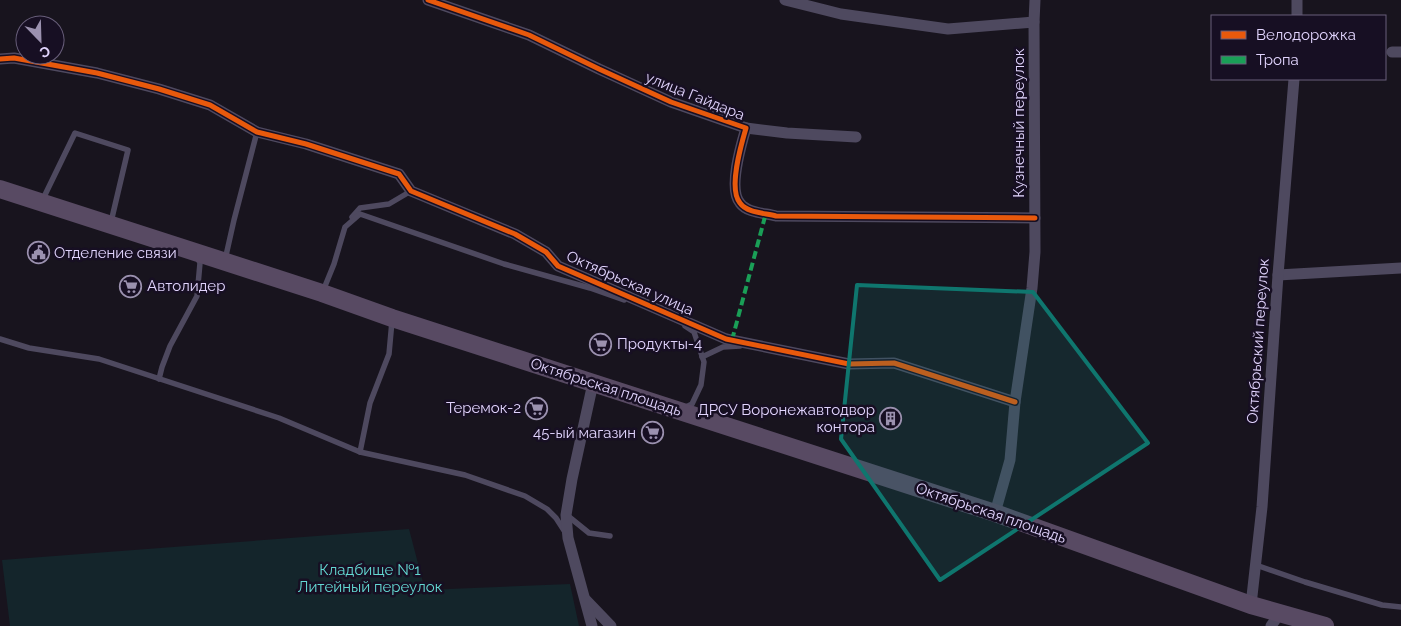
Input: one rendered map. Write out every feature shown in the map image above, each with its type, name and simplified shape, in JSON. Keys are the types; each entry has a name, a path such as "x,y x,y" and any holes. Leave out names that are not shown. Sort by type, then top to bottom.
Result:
{"main road":[{"name":"Октябрьская площадь","path":"0,189 995,513 1251,605 1276,620 1325,626"}],"street":[{"name":"улица Гайдара","path":"428,0 529,35 599,70 671,102 746,128 787,133 856,137"},
{"path":"785,0 841,14 948,30 1034,22"},
{"name":"Кузнечный переулок","path":"995,513 1010,460 1015,402 1032,288 1035,252 1035,0"},
{"path":"1297,0 1297,15"},
{"name":"Октябрьская улица","path":"0,59 14,58 97,73 159,89 210,105 257,132 306,144 399,174 412,191 515,234 546,252 558,266 726,339 849,364 894,363 1015,402"},
{"name":"Октябрьский переулок","path":"1251,605 1262,507 1294,80"},
{"name":"улица Гайдара","path":"746,128 737,161 735,191 740,203 749,210 776,216 1035,218"},
{"path":"1278,275 1401,268"},
{"path":"592,626 568,538 566,515 593,383"},
{"path":"585,598 612,625"}],"lane":[{"path":"225,262 257,132"},
{"path":"41,202 76,133 128,150 111,225"},
{"path":"322,293 334,264 344,227 360,208 389,204 412,191"},
{"path":"344,227 360,214 504,264 590,288 668,316 694,332 704,362 701,385 692,404 678,411"},
{"path":"159,379 170,346 197,296 200,263 196,252"},
{"path":"360,452 370,403 389,354 392,318"},
{"path":"0,339 29,348 99,359 279,418 360,452 465,475 526,496 547,509 556,518 568,538"},
{"path":"702,357 723,347 758,346"},
{"path":"566,515 589,533 610,536"},
{"path":"1256,565 1382,606 1401,607"}],"highlighted area":[{"path":"857,285 1033,292 1148,443 940,580 841,439"}],"green space":[{"name":"Кладбище №1 Литейный переулок","path":"409,529 425,590 570,584 579,626 10,626 2,560"}],"marked path":[{"path":"732,340 766,213"}],"cycle path":[{"path":"428,0 529,35 671,102 746,128 741,145 735,188 740,203 752,211 776,216 1035,218"},
{"path":"0,59 14,58 97,73 159,89 210,105 257,132 306,144 399,174 411,191 515,234 546,252 558,266 726,339 849,364 894,363 1015,402"}],"place":[{"name":"Отделение связи","path":"38,253"},
{"name":"Автолидер","path":"131,286"},
{"name":"Продукты-4","path":"601,344"},
{"name":"Теремок-2","path":"537,408"},
{"name":"ДРСУ Воронежавтодвор контора","path":"891,419"},
{"name":"45-ый магазин","path":"652,433"}]}
